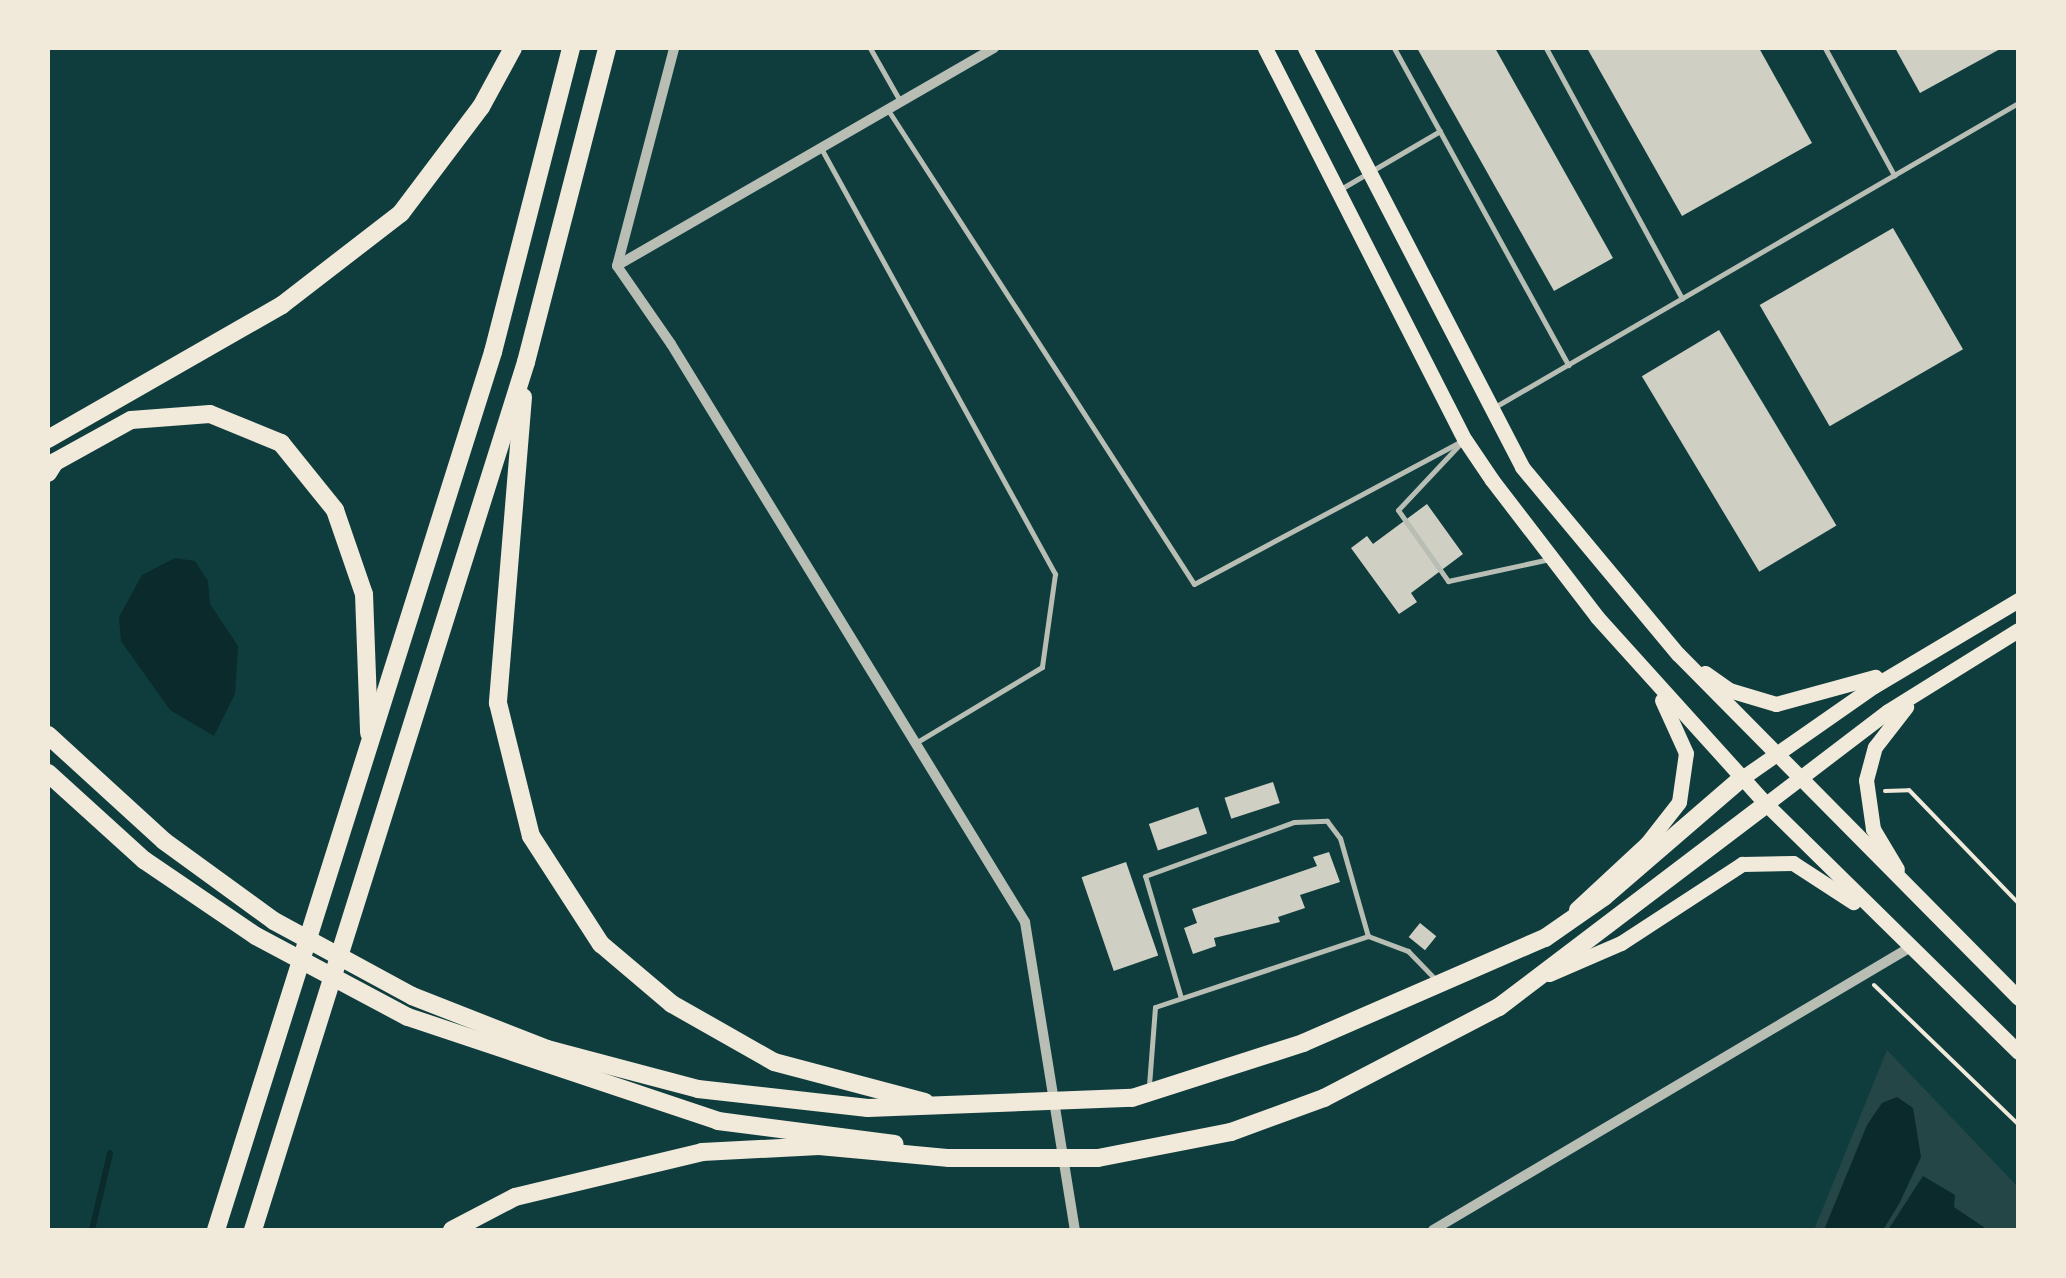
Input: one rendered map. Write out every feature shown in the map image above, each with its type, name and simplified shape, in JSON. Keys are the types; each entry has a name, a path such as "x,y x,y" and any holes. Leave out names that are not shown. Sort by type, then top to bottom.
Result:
{"highway":[{"path":"48,439 282,304 401,214 481,107 513,48"},
{"path":"216,1230 493,352 572,48"},
{"path":"253,1230 526,362 607,48"},
{"path":"526,362 498,703 531,836 601,944 672,1004 774,1062 944,1107"},
{"path":"48,472 55,462 131,420 210,414 281,443 335,510 364,594 369,748"},
{"path":"50,740 164,842 274,921 412,996 547,1048 698,1089 868,1108 1140,1096 1302,1043 1442,986 1545,938 1604,897 1742,778"},
{"path":"48,773 144,860 256,936 408,1017 551,1070 718,1121 863,1136 949,1158"},
{"path":"452,1230 515,1197 702,1152 819,1146 949,1158 1140,1152 1232,1132 1324,1098 1428,1047 1549,974 1766,804"}],"main road":[{"path":"1265,48 1465,440 1553,559 1642,666 1766,804 2018,1052"},
{"path":"1305,48 1522,467 1678,654 1798,781 2018,998"},
{"path":"1742,778 1772,754 2018,600"},
{"path":"1766,804 1937,678 2018,630"},
{"path":"1678,654 1729,690 1776,704 1844,688 1925,656"},
{"path":"1545,938 1646,844 1679,802 1683,742 1642,666"},
{"path":"1916,897 1873,829 1865,792 1876,747 1937,678"},
{"path":"1549,974 1621,943 1742,864 1766,859 1818,877 1886,926"}],"street":[{"path":"674,48 617,266 1025,922 1074,1230"},
{"path":"617,266 994,48"},
{"path":"1433,1230 1909,948"}],"lane":[{"path":"870,48 900,101"},
{"path":"1394,48 1568,364"},
{"path":"1546,48 1682,298"},
{"path":"1825,48 1894,175"},
{"path":"1491,409 2018,103"},
{"path":"887,108 1194,584 1465,440"},
{"path":"1340,190 1440,131"},
{"path":"820,147 1055,574 1042,667 916,744"},
{"path":"1465,440 1398,510 1448,580 1553,559"},
{"path":"1181,998 1144,876 1294,822 1327,821 1340,838 1368,936"},
{"path":"1140,1096 1154,1007 1368,936 1408,951 1442,986"}],"path":[{"path":"1865,792 1909,790 2018,904"},
{"path":"1864,974 2018,1124"}],"shaded area":[{"path":"175,558 195,561 208,581 210,604 238,646 235,694 214,736 170,710 121,641 119,617 142,575"},
{"path":"1887,1050 2018,1187 2018,1230 1814,1230"},
{"path":"1897,1097 1913,1108 1921,1157 1899,1204 1883,1230 1824,1230 1867,1125 1882,1103"},
{"path":"1923,1176 1955,1195 1954,1207 1988,1230 1888,1230"}],"building":[{"path":"1417,48 1495,48 1613,258 1554,291"},
{"path":"1587,48 1759,48 1812,143 1682,216"},
{"path":"1895,48 2002,48 1920,93"},
{"path":"1893,228 1963,349 1830,426 1760,305"},
{"path":"1719,330 1836,525 1759,572 1642,376"},
{"path":"1427,504 1463,554 1411,593 1417,602 1399,614 1351,548 1367,536 1373,544"},
{"path":"1273,782 1280,803 1231,819 1224,798"},
{"path":"1198,807 1207,833 1158,850 1149,824"},
{"path":"1329,852 1340,882 1300,895 1305,908 1278,917 1280,922 1214,938 1216,946 1193,954 1184,928 1197,923 1192,909 1317,866 1313,857"},
{"path":"1126,862 1158,956 1114,971 1082,877"},
{"path":"1420,923 1436,936 1425,950 1409,937"}],"waterway":[{"path":"92,1230 110,1153"}]}
